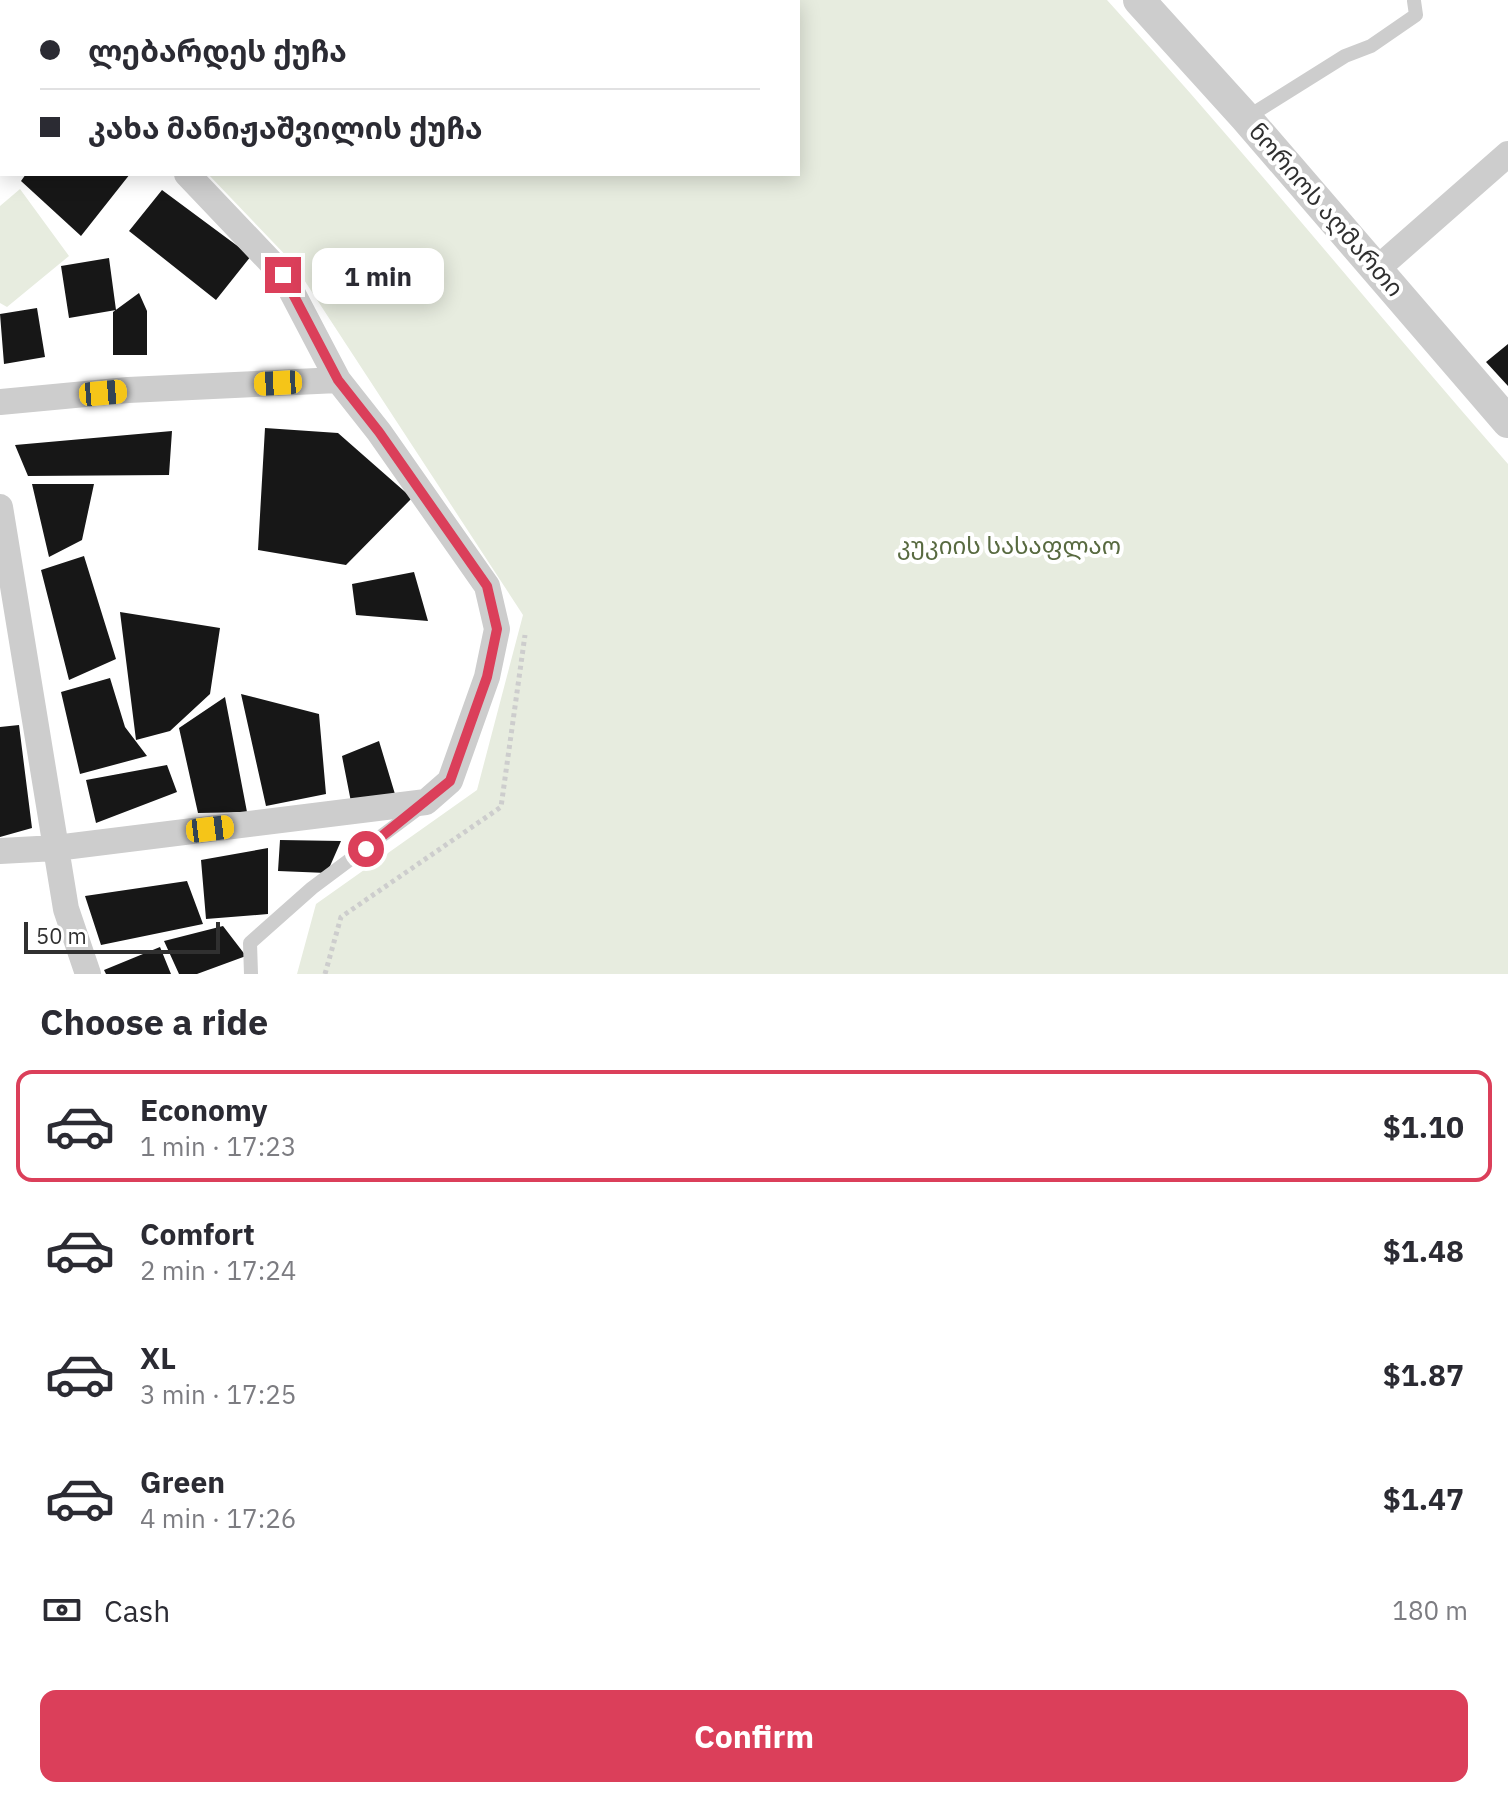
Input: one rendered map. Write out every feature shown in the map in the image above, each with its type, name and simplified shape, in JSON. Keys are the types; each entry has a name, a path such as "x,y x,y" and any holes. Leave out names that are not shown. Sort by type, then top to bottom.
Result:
{"street":[{"name":"ნორიოს აღმართი","path":"1139,0 1246,118 1508,422"},
{"path":"1377,269 1508,154"},
{"path":"0,851 56,848 426,802 450,781 487,677 497,629 487,586 379,432 338,380 283,275 189,176"},
{"path":"0,402 128,390 338,380"},
{"path":"0,507 66,909 88,974"}],"lane":[{"path":"1246,118 1345,56 1371,46 1416,15 1414,1"},
{"path":"251,974 250,943 312,888 426,802"}],"path":[{"path":"325,974 341,917"}],"green space":[{"name":"კუკიის სასაფლაო","path":"800,0 1107,0 1508,464 1508,974 297,974 316,904 477,790 523,615 293,263 210,176 800,176"},
{"path":"20,189 69,256 7,307 0,303 0,206"}],"building":[{"path":"25,176 128,176 81,236 21,181"},
{"path":"162,190 251,256 216,300 129,231"},
{"path":"109,258 116,310 69,318 61,266"},
{"path":"139,293 147,311 147,355 113,355 113,312"},
{"path":"37,308 45,357 4,364 0,314"},
{"path":"1508,344 1508,386 1486,362"},
{"path":"265,428 338,433 412,498 346,565 258,550"},
{"path":"172,431 169,475 28,476 15,445"},
{"path":"32,484 94,484 82,540 49,557"},
{"path":"84,556 116,659 69,680 41,570"},
{"path":"414,572 428,621 356,615 352,584"},
{"path":"120,612 220,628 210,694 170,731 136,740"},
{"path":"110,678 125,727 147,756 80,774 61,692"},
{"path":"241,694 319,714 326,794 266,806"},
{"path":"225,697 247,812 198,813 179,728"},
{"path":"19,725 32,828 0,837 0,727"},
{"path":"379,741 398,804 352,807 342,756"},
{"path":"167,765 177,792 96,823 86,780"},
{"path":"280,840 341,841 327,873 278,871"},
{"path":"268,848 268,914 206,919 201,860"},
{"path":"187,881 203,924 101,945 85,896"},
{"path":"223,926 246,956 197,974 179,974 164,941"},
{"path":"160,947 171,974 106,974 104,970"}],"route":[{"path":"283,275 338,380 379,432 487,586 497,629 487,677 450,781 366,849"}]}
